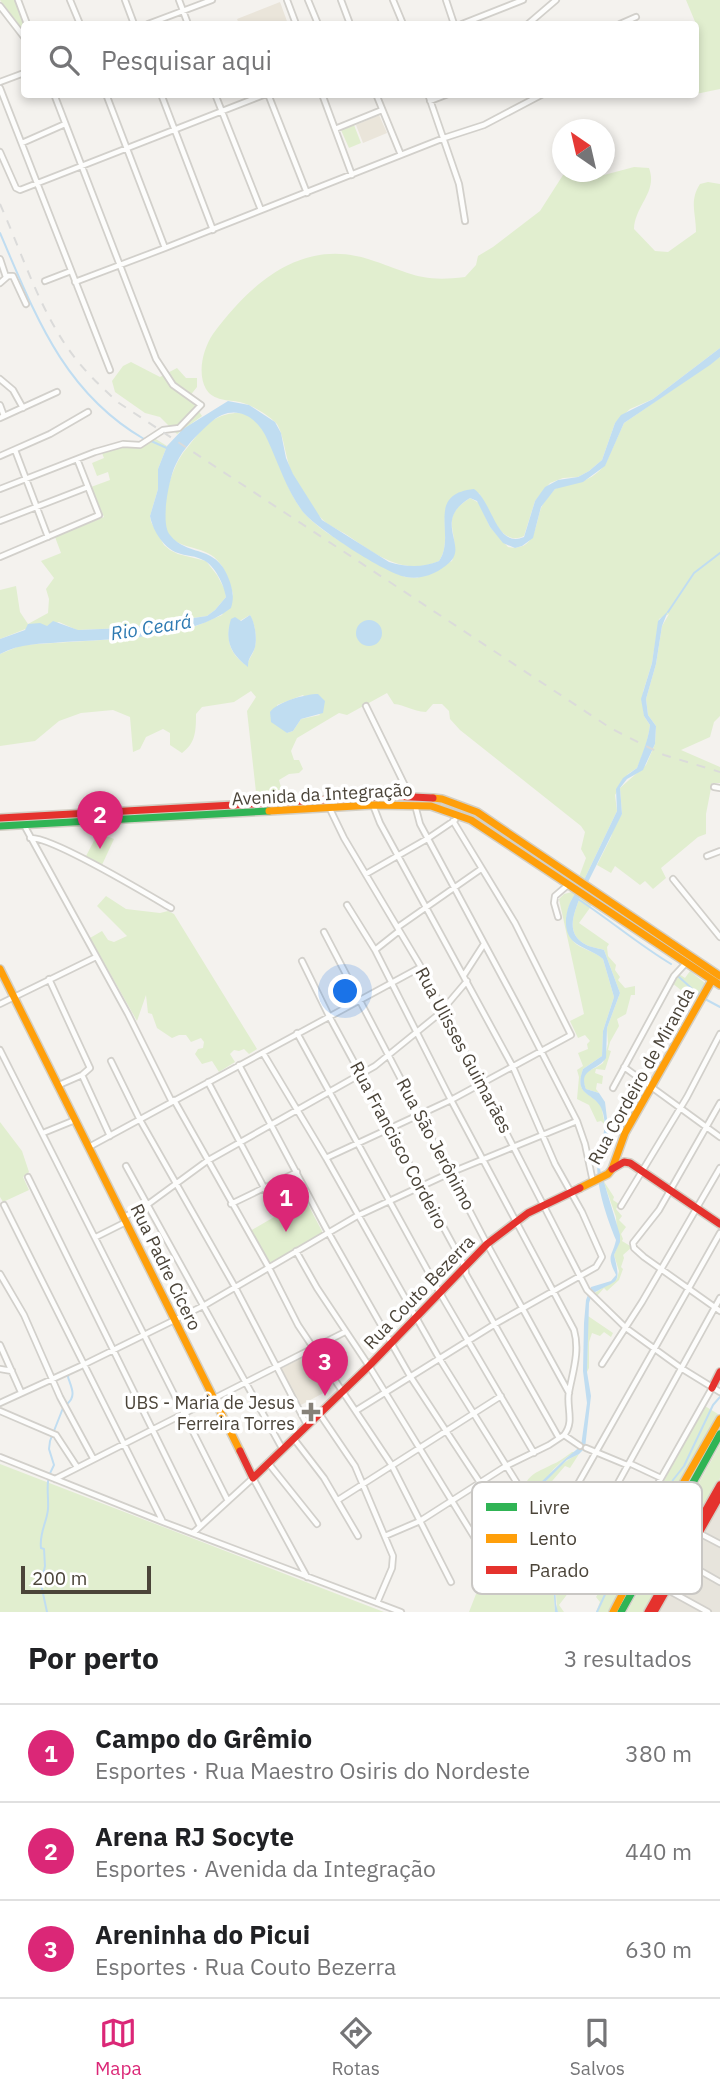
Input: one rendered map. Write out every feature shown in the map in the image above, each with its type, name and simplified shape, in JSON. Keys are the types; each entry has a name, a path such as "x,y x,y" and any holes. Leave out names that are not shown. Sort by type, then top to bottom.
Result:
{"main road":[{"name":"Avenida da Integração","path":"4,821 24,825 410,796 442,799 477,812 716,978 720,985"},
{"name":"Avenida da Integração","path":"287,806 415,804 442,808 456,818 489,830 679,952 687,962 697,965"},
{"name":"Avenida da Integração","path":"4,821 275,807"},
{"name":"Rua Padre Cícero","path":"0,969 253,1478"},
{"name":"Rua Cordeiro de Miranda","path":"598,1180 612,1169 625,1133 716,978"},
{"path":"616,1154 720,1224"},
{"path":"612,1169 626,1162"},
{"name":"Rua Couto Bezerra","path":"253,1478 369,1366 488,1244 544,1204 598,1180"},
{"path":"712,1388 720,1372"},
{"path":"684,1482 720,1419"},
{"path":"692,1482 720,1434"},
{"path":"702,1519 720,1485"},
{"path":"702,1529 718,1505 720,1496"},
{"path":"613,1612 622,1594"},
{"path":"621,1612 630,1594"},
{"path":"648,1612 661,1594"},
{"path":"654,1612 662,1594"}],"street":[{"path":"18,0 26,21"},
{"path":"70,0 79,21"},
{"path":"125,0 133,21"},
{"path":"179,0 187,21"},
{"path":"156,21 212,0"},
{"path":"287,0 295,21"},
{"path":"308,0 317,21"},
{"path":"341,0 349,21"},
{"path":"393,0 401,21"},
{"path":"446,0 453,21"},
{"path":"469,21 523,0"},
{"path":"532,21 556,0"},
{"path":"0,6 21,33"},
{"path":"627,21 636,17"},
{"path":"0,82 21,74"},
{"path":"0,88 110,370"},
{"path":"0,489 123,444 140,445 163,430 179,428 201,405 173,385 156,359 55,98"},
{"path":"108,98 165,248"},
{"path":"163,98 213,230"},
{"path":"216,98 261,210"},
{"path":"0,152 16,188 24,189 256,98"},
{"path":"269,98 307,193"},
{"path":"323,98 352,175"},
{"path":"378,98 401,155"},
{"path":"429,98 459,184 465,220"},
{"path":"430,101 438,98"},
{"path":"75,282 444,138 484,125 535,98"},
{"path":"335,129 382,110"},
{"path":"22,143 65,124"},
{"path":"0,259 6,277"},
{"path":"45,281 71,271"},
{"path":"0,283 12,275 26,304"},
{"path":"0,379 16,393 23,408"},
{"path":"0,405 2,417 57,392"},
{"path":"0,456 56,431 88,412"},
{"path":"15,450 48,537"},
{"path":"0,556 99,515 77,459"},
{"path":"0,521 88,487"},
{"path":"366,706 410,796"},
{"path":"357,1410 601,1262 601,1253 555,1164 513,1067 398,856 373,804"},
{"path":"415,804 417,817 427,839 576,1121 598,1180"},
{"name":"Rua Ulisses Guimarães","path":"329,807 421,967 587,1290 626,1328 681,1368 720,1392"},
{"path":"326,1158 451,1100 571,1034 456,818 427,839 366,874"},
{"path":"24,825 173,1101 312,1348 357,1410 391,1464 451,1582"},
{"path":"30,838 38,838 69,852 171,908"},
{"path":"707,856 720,851"},
{"path":"375,950 398,929 481,869"},
{"path":"673,879 720,937"},
{"path":"558,917 554,899 570,884"},
{"path":"347,905 375,950 451,1100 574,1330 576,1357 574,1378 569,1392 570,1424 561,1437 481,1482"},
{"name":"Rua São Jerônimo","path":"324,932 569,1392"},
{"path":"463,975 484,944"},
{"path":"0,1004 96,957"},
{"name":"Rua Francisco Cordeiro","path":"302,961 359,1073 465,1267 466,1274 561,1437"},
{"path":"613,1088 674,976 687,962"},
{"path":"89,1147 421,967"},
{"path":"49,979 90,1070 59,1085"},
{"path":"96,1237 148,1205 207,1160 389,1055 443,1009 467,981"},
{"path":"297,1033 440,1293 534,1453"},
{"path":"621,1206 681,1107 720,1034"},
{"path":"0,1050 228,1501"},
{"path":"263,1053 298,1108 439,1358 516,1482"},
{"path":"111,1061 140,1120 235,1287 307,1425"},
{"path":"239,1065 391,1343 478,1482"},
{"path":"624,1067 720,1137"},
{"path":"82,1075 110,1136"},
{"path":"208,1082 277,1212"},
{"path":"717,1309 637,1251 633,1243 659,1210 720,1103"},
{"path":"43,1133 76,1119"},
{"path":"0,1403 205,1305 357,1216 452,1172 485,1161 576,1121"},
{"path":"126,1166 283,1450"},
{"path":"602,1364 720,1168"},
{"path":"231,1204 297,1172"},
{"path":"27,1177 200,1526"},
{"path":"4,1205 163,1522"},
{"path":"579,1482 720,1233"},
{"path":"296,1251 472,1533"},
{"path":"0,1274 24,1315 71,1419 93,1458"},
{"path":"618,1482 717,1309 720,1298"},
{"path":"54,1479 345,1332"},
{"path":"0,1345 22,1392"},
{"path":"0,1369 12,1371"},
{"path":"659,1482 712,1388"},
{"path":"338,1500 501,1396"},
{"path":"0,1411 56,1436 77,1466"},
{"path":"319,1413 364,1483 394,1560 377,1603"},
{"path":"561,1437 661,1479"},
{"path":"294,1439 338,1500 358,1536"},
{"path":"0,1457 401,1612"},
{"path":"269,1464 317,1524"},
{"name":"Rua Couto Bezerra","path":"193,1533 253,1478"},
{"name":"Rua Padre Cícero","path":"253,1478 307,1577"},
{"path":"385,1536 420,1521 472,1487"},
{"path":"702,1535 720,1544"},
{"path":"702,1572 720,1582"},
{"path":"676,1594 708,1612"},
{"path":"693,1612 696,1605"}],"shaded area":[{"path":"280,2 287,21 238,21 237,19"},
{"path":"379,115 387,133 363,143 356,125"},
{"path":"312,1353 331,1389 299,1406 280,1369"},
{"path":"720,1478 720,1612 643,1612 653,1594 702,1594 702,1509"}],"green space":[{"path":"0,0 16,0 24,21 21,21 21,27"},
{"path":"686,0 720,0 720,89 699,93 699,21 695,21"},
{"path":"354,125 361,143 349,148 341,130"},
{"path":"634,167 649,168 651,184 635,220 634,229 655,251 668,252 696,232 694,202 700,184 720,184 720,348 653,399 630,409 615,423 602,460 589,471 578,477 563,478 550,483 535,501 524,536 508,537 502,532 479,493 448,503 443,554 439,561 426,565 402,565 379,556 324,521 317,513 292,473 276,423 254,408 240,402 217,398 206,389 202,376 202,361 213,334 243,298 279,270 299,260 344,254 425,277 465,277 476,265 478,256 540,211 559,182 615,182 615,172"},
{"path":"720,357 720,716 714,722 710,737 681,750 720,767 720,783 712,783 706,814 706,834 698,837 661,868 666,878 653,889 645,881 640,885 615,866 611,873 597,865 622,814 620,788 646,765 655,744 656,726 648,715 646,699 656,664 662,626 669,614 659,619 652,663 643,692 644,716 650,725 645,747 637,768 628,774 615,795 617,811 584,880 579,877 586,858 581,849 585,832 581,826 460,730 442,704 433,704 426,712 421,711 394,704 387,693 347,715 339,713 297,738 291,751 294,760 299,760 303,769 279,780 284,798 265,799 256,792 247,711 256,697 251,691 234,702 202,707 196,714 193,740 182,753 170,745 170,733 163,729 146,737 140,749 133,752 130,717 113,710 81,713 59,721 35,741 0,746 0,654 22,645 134,638 196,626 222,615 233,594 224,569 208,553 173,540 165,528 164,519 166,497 177,464 200,431 217,418 234,413 252,417 267,437 298,504 315,524 353,549 405,577 417,578 452,561 454,513 470,498 479,503 490,527 508,547 524,546 535,530 542,505 547,498 555,489 586,480 598,472 605,465 624,423","holes":["250,615 255,627 256,642 247,666 232,650 229,627","303,695 320,715 301,719 293,731 287,733 283,729 277,705"]},
{"path":"131,362 160,377 177,368 186,378 197,378 197,387 189,397 202,416 177,434 160,417 145,413 115,392 112,381 123,366"},
{"path":"154,438 167,446 158,469 158,489 150,516 151,522 164,545 170,550 206,561 217,575 226,597 207,616 125,628 77,630 59,622 28,628 0,639 0,590 16,586 20,612 28,624 48,613 49,599 46,589 54,578 41,561 61,553 55,537 104,517 91,487 110,480 108,472 97,476 92,463 104,458 101,451 135,445"},
{"path":"98,833 114,839 101,867 85,858"},
{"path":"572,892 575,894 569,905 567,918 570,936 574,942 603,959 614,997 603,1031 602,1056 583,1069 580,1083 584,1091 601,1105 605,1125 601,1121 597,1122 589,1105 577,1099 577,1070 583,1066 578,1053 588,1049 587,1044 590,1041 585,1035 578,1038 570,1021 584,1014 559,899"},
{"path":"106,896 126,909 160,913 168,911 174,914 257,1049 249,1054 244,1049 234,1050 230,1054 235,1062 219,1072 212,1061 202,1064 195,1054 198,1049 203,1048 204,1042 201,1038 191,1042 186,1035 172,1038 157,1028 152,1014 148,1013 146,995 137,1021 90,938 102,931 108,940 114,942 127,936 97,906"},
{"path":"580,897 592,905 579,923 609,944 608,956 616,965 615,970 620,977 618,980 625,988 635,986 635,995 631,995 626,1014 617,1019 619,1026 610,1042 608,1050 611,1051 605,1070 596,1069 595,1073 603,1076 602,1084 597,1083 596,1089 599,1093 586,1089 583,1078 587,1072 603,1063 608,1044 607,1028 620,993 604,950 585,944 574,933 574,915"},
{"path":"690,971 706,984 696,1002 672,983 679,974 685,978"},
{"path":"0,1122 22,1151 29,1172 23,1177 29,1190 3,1202 0,1197"},
{"path":"603,1180 614,1197 613,1200 619,1204 616,1209 622,1216 619,1220 626,1227 621,1234 622,1241 632,1247 623,1255 623,1269 619,1280 607,1291 604,1288 596,1297 593,1294 617,1279 619,1271 614,1255 618,1245 616,1217"},
{"path":"305,1199 323,1233 270,1265 250,1231"},
{"path":"588,1316 613,1333 611,1337 604,1332 600,1336 592,1333 587,1372"},
{"path":"705,1406 718,1414 682,1482 663,1482"},
{"path":"720,1445 720,1478 702,1509 702,1482 699,1482"},
{"path":"575,1452 561,1462 543,1482 528,1482 537,1472"},
{"path":"579,1454 570,1468 565,1466 551,1482 545,1482 558,1468"},
{"path":"0,1464 337,1594 384,1612 0,1612"},
{"path":"476,1594 554,1594 555,1612 469,1612"},
{"path":"556,1594 567,1594 559,1605 564,1612 558,1612"},
{"path":"598,1594 619,1594 609,1612 596,1612 600,1602 596,1597"},
{"path":"637,1594 653,1594 643,1612 627,1612"}],"water":[{"name":"Rio Ceará","path":"720,348 720,357 710,365 624,423 605,466 583,482 555,489 541,507 533,538 515,548 503,543 490,527 477,501 470,498 453,515 455,548 450,562 430,575 418,577 406,577 383,568 310,519 297,504 258,424 244,414 227,413 210,423 195,437 179,458 168,489 166,521 170,535 177,542 210,556 225,570 232,592 231,608 215,618 174,632 31,645 0,654 0,639 25,630 28,624 40,623 47,626 53,621 78,630 125,628 207,616 215,610 226,597 215,571 200,559 170,549 157,534 150,516 158,489 158,469 167,446 183,429 228,401 249,405 275,422 293,474 322,520 389,562 420,566 439,561 444,551 446,507 450,499 459,493 474,489 501,531 515,539 524,537 535,501 545,487 558,480 578,477 589,471 602,460 615,423 621,415 653,399"},
{"path":"668,611 662,626 656,664 646,699 648,715 656,726 655,744 643,770 627,779 620,788 622,814 586,882 584,880 617,811 616,789 623,778 637,768 646,742 650,725 644,716 641,699 652,663 658,621"},
{"path":"250,615 255,627 256,642 248,667 233,652 228,634 231,619 235,617 241,621"},
{"path":"369,620 378,624 382,633 378,642 369,646 360,642 356,633 360,624"},
{"path":"318,694 325,701 323,713 301,719 293,731 287,733 271,722 270,712 279,705 299,697"},
{"path":"575,894 580,897 573,921 574,933 585,944 604,950 620,993 607,1028 606,1058 586,1074 584,1082 586,1089 599,1093 605,1102 609,1135 601,1154 600,1169 620,1242 614,1255 617,1272 615,1281 592,1294 589,1303 587,1372 591,1396 585,1448 567,1460 545,1482 541,1482 581,1446 587,1403 583,1371 586,1300 591,1287 611,1281 616,1275 611,1256 616,1240 599,1187 597,1165 604,1130 603,1113 596,1101 583,1090 580,1079 583,1069 602,1056 603,1031 614,997 603,959 580,946 569,936 566,924 569,905"},
{"path":"554,1594 558,1612 555,1612"}],"waterway":[{"path":"0,233 40,321 72,375 116,420 144,439"},
{"path":"151,441 169,449"},
{"path":"668,612 694,573 720,553"},
{"path":"578,899 671,964"},
{"path":"679,977 700,996"},
{"path":"705,999 720,1007"},
{"path":"67,1404 73,1395 69,1373"},
{"path":"672,1482 684,1466 713,1405 720,1397"},
{"path":"47,1612 41,1584 45,1566 41,1543 48,1509 48,1482 54,1465 49,1449 50,1441 63,1408"},
{"path":"597,1612 605,1594"}],"railway":[{"path":"0,204 57,331 85,370 119,403 612,729 664,755 720,772"}],"traffic: fast":[{"path":"0,826 269,811"},
{"path":"693,1482 720,1434"},
{"path":"621,1612 631,1594"}],"traffic: slow":[{"path":"433,798 477,812 720,976"},
{"path":"269,811 373,805 431,806 471,820 720,985"},
{"path":"0,969 240,1451"},
{"path":"580,1188 608,1174 612,1169 625,1133 712,980"},
{"path":"684,1482 720,1419"},
{"path":"613,1612 622,1594"}],"traffic: jam":[{"path":"0,818 392,796 433,798"},
{"path":"612,1169 624,1162 630,1163 720,1224"},
{"path":"240,1451 253,1478 369,1366 487,1244 528,1213 580,1188"},
{"path":"712,1388 720,1372"},
{"path":"702,1517 720,1485"},
{"path":"702,1528 720,1496"},
{"path":"648,1612 658,1594"},
{"path":"654,1612 664,1594"}],"place":[{"name":"Arena RJ Socyte","path":"100,849"},
{"name":"Campo do Grêmio","path":"286,1232"},
{"name":"Areninha do Picui","path":"325,1396"},
{"name":"UBS - Maria de Jesus Ferreira Torres","path":"311,1412"}]}
